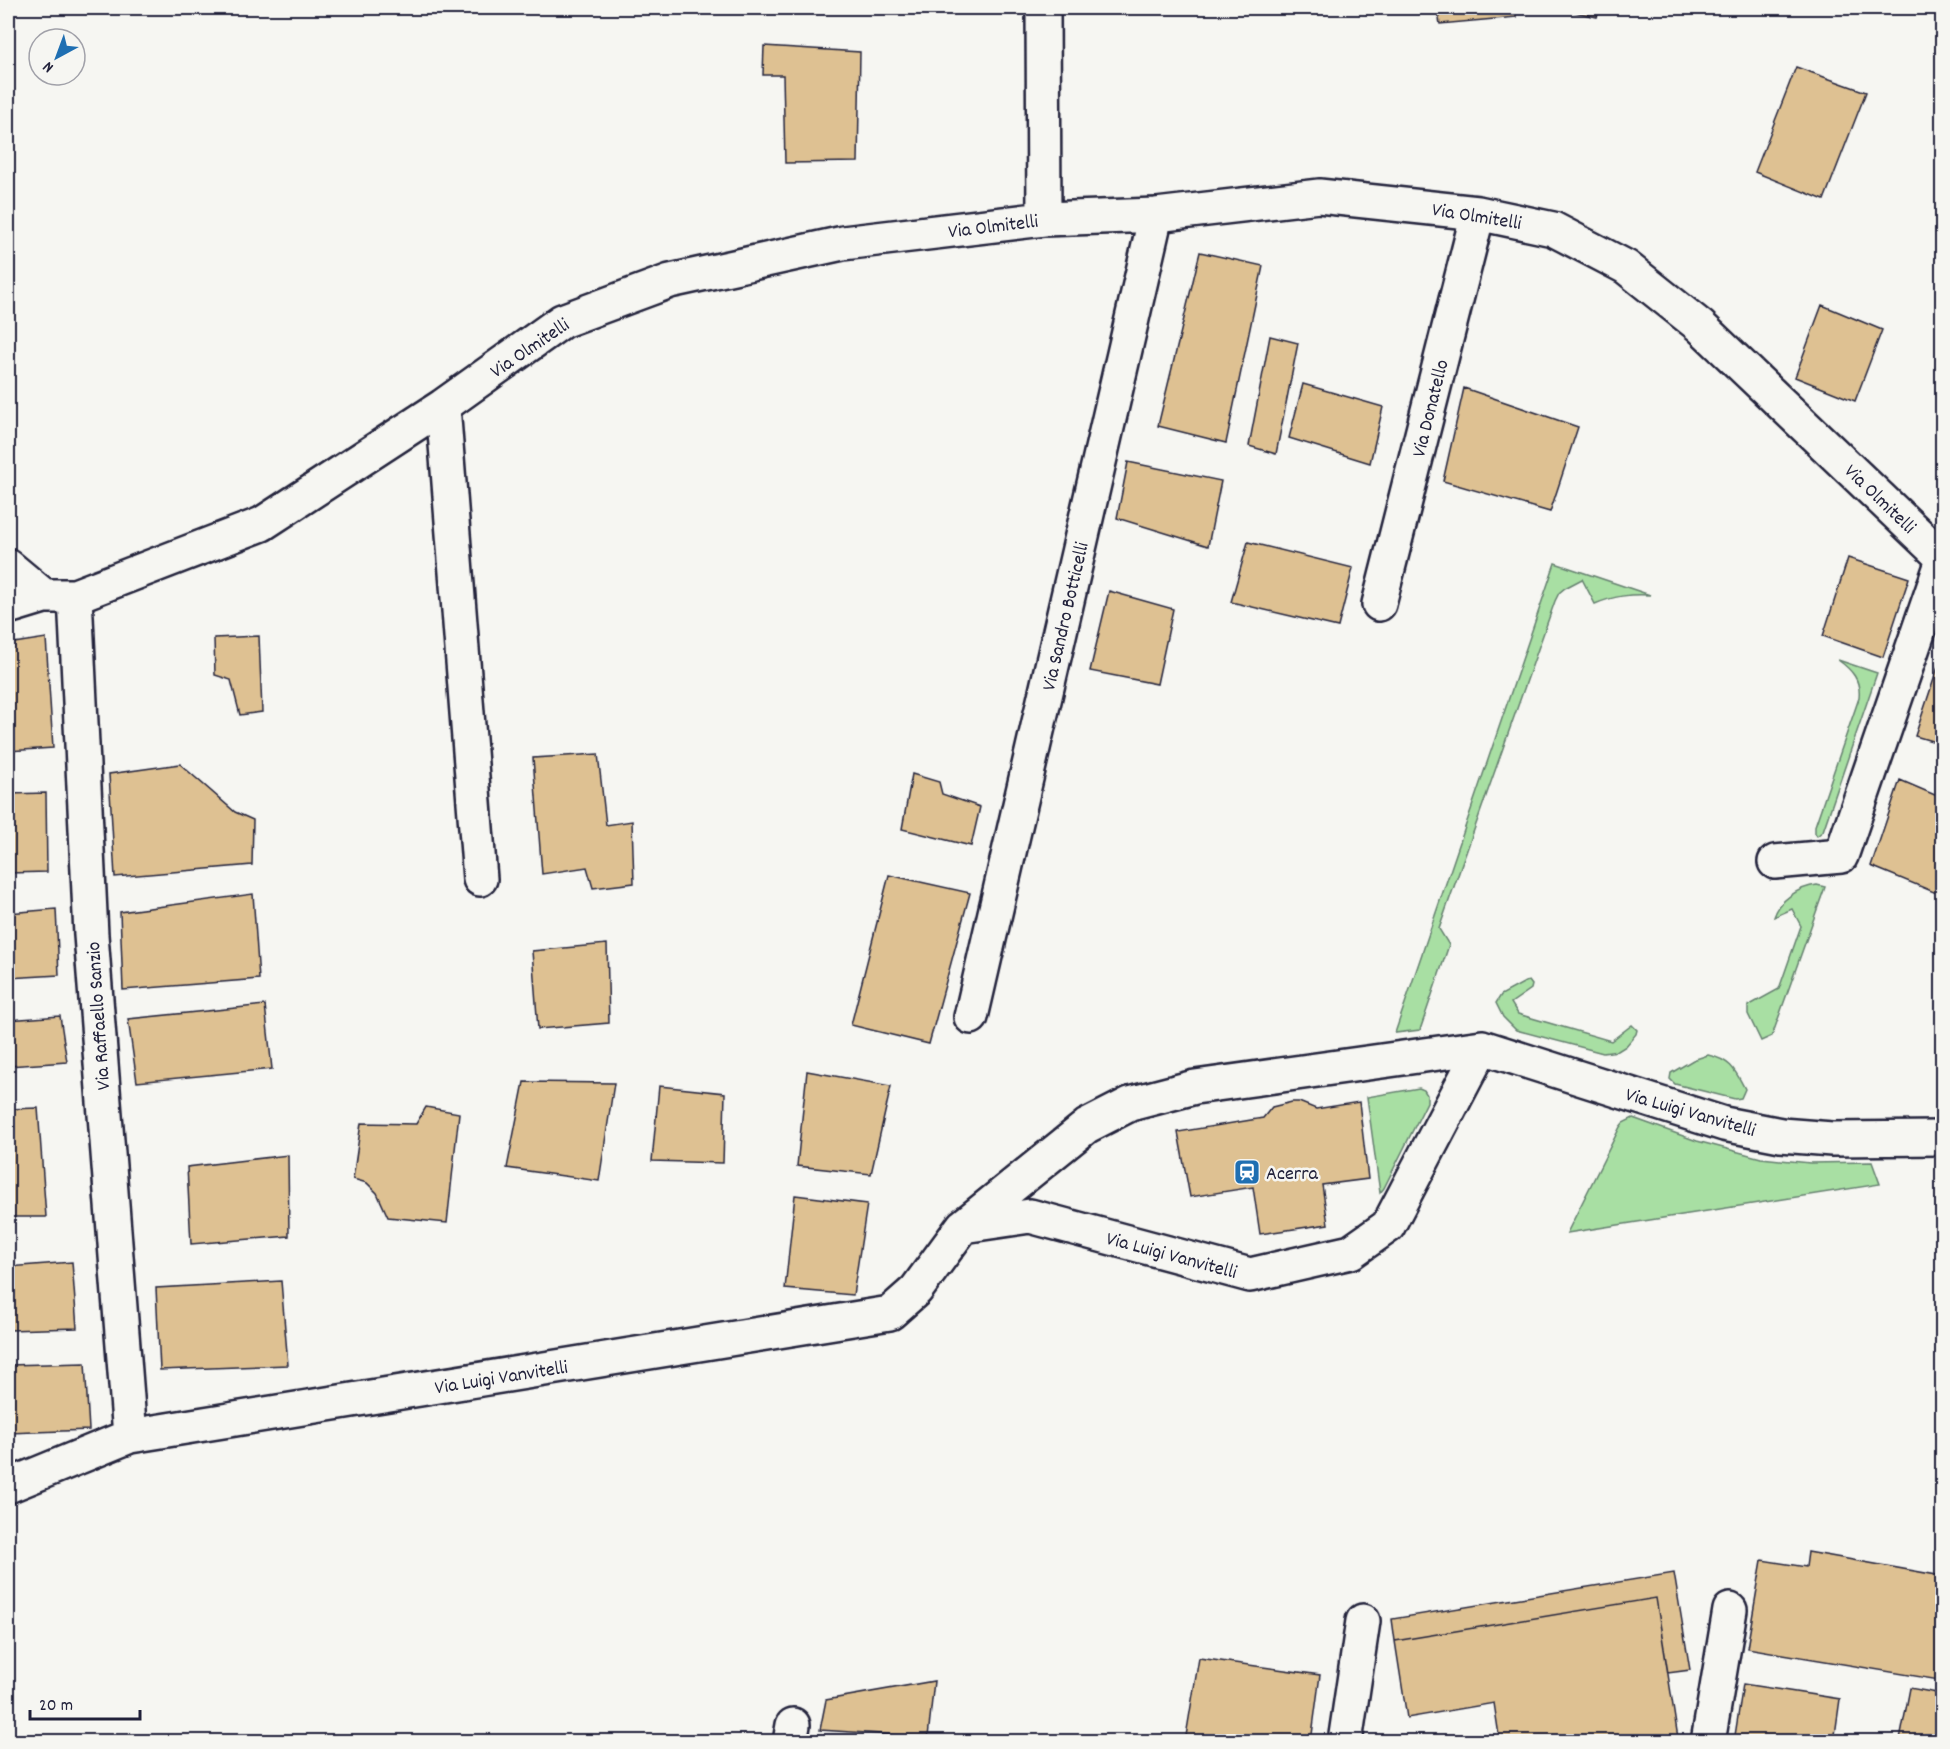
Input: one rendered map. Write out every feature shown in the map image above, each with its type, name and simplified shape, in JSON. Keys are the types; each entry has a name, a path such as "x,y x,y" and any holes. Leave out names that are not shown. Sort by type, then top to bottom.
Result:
{"street":[{"path":"1042,8 1044,219"},
{"name":"Via Olmitelli","path":"8,607 60,596 262,524 443,406 562,321 670,281 843,243 1044,219 1156,215 1319,196 1478,213 1553,229 1626,267 1700,326 1942,556"},
{"name":"Via Donatello","path":"1379,604 1478,213"},
{"name":"Via Sandro Botticelli","path":"971,1017 1156,215"},
{"path":"443,406 480,879"},
{"path":"1775,862 1841,856 1942,563"},
{"path":"8,566 60,596"},
{"name":"Via Raffaello Sanzio","path":"60,596 91,935 130,1436"},
{"name":"Via Luigi Vanvitelli","path":"963,1226 1030,1216 1250,1275 1351,1252 1388,1226 1482,1047"},
{"name":"Via Luigi Vanvitelli","path":"8,1486 130,1436 890,1313 916,1290 963,1226 1087,1125 1130,1104 1195,1087 1482,1047 1724,1124 1781,1135 1832,1139 1942,1138"},
{"path":"1708,1742 1730,1610"},
{"path":"1345,1742 1363,1621"}],"green space":[{"path":"1555,563 1650,595 1622,596 1595,604 1582,579 1559,593 1439,929 1449,945 1420,1030 1395,1033"},
{"path":"1838,660 1877,673 1823,831 1817,836 1815,826 1859,698 1857,681"},
{"path":"1817,885 1825,887 1772,1036 1761,1041 1748,1014 1748,1006 1779,989 1801,926 1792,909 1774,917 1780,905 1791,895 1803,888"},
{"path":"1529,981 1532,985 1531,989 1511,1003 1518,1014 1611,1041 1632,1025 1637,1030 1636,1034 1626,1046 1618,1051 1603,1053 1516,1030 1503,1017 1496,1003 1501,995"},
{"path":"1708,1055 1722,1060 1735,1071 1745,1089 1741,1098 1735,1099 1675,1084 1670,1079 1671,1073 1693,1060"},
{"path":"1419,1088 1427,1095 1427,1102 1380,1193 1367,1097"},
{"path":"1633,1118 1697,1141 1761,1158 1810,1163 1872,1162 1880,1184 1567,1233 1620,1127"}],"building":[{"path":"1437,8 1517,8 1516,17 1440,24"},
{"path":"1566,8 1600,8 1597,17 1566,10"},
{"path":"764,46 860,52 858,162 785,163 783,75 763,75"},
{"path":"1796,67 1866,92 1824,200 1755,172"},
{"path":"1200,252 1263,266 1226,443 1158,426"},
{"path":"1822,305 1882,330 1855,401 1795,377"},
{"path":"1270,336 1298,343 1276,454 1249,446"},
{"path":"1303,384 1383,407 1370,463 1289,438"},
{"path":"1464,388 1578,427 1550,512 1443,481"},
{"path":"1128,462 1221,481 1208,546 1117,518"},
{"path":"1248,542 1353,568 1338,627 1231,602"},
{"path":"1848,558 1909,578 1883,657 1823,636"},
{"path":"1109,591 1173,609 1157,684 1090,671"},
{"path":"259,636 262,712 240,715 231,680 215,675 214,638"},
{"path":"46,638 53,748 8,751 8,644"},
{"path":"1942,655 1942,744 1915,736"},
{"path":"598,754 606,825 632,821 634,883 593,888 587,867 542,874 533,758"},
{"path":"180,764 235,812 253,820 252,865 115,877 109,774"},
{"path":"912,774 939,782 942,794 980,807 971,846 902,829"},
{"path":"1900,780 1942,798 1941,895 1871,866"},
{"path":"46,793 47,872 8,873 8,794"},
{"path":"889,875 970,893 929,1044 851,1025"},
{"path":"253,894 259,979 123,990 120,912"},
{"path":"56,909 59,975 8,978 8,913"},
{"path":"607,944 609,1023 538,1029 532,951"},
{"path":"265,1005 272,1069 137,1082 128,1019"},
{"path":"60,1016 67,1062 8,1066 8,1020"},
{"path":"807,1071 891,1086 871,1174 797,1166"},
{"path":"524,1082 614,1083 599,1181 507,1168"},
{"path":"659,1086 725,1093 723,1163 652,1161"},
{"path":"1299,1102 1316,1109 1359,1102 1368,1179 1322,1185 1328,1224 1260,1234 1253,1187 1190,1197 1178,1132 1263,1118 1272,1107"},
{"path":"426,1107 459,1113 447,1223 388,1217 377,1193 367,1183 353,1179 361,1123 416,1124"},
{"path":"38,1108 46,1217 8,1217 8,1109"},
{"path":"288,1155 289,1236 191,1244 187,1167"},
{"path":"795,1195 867,1204 853,1295 785,1289"},
{"path":"72,1262 77,1328 8,1330 8,1267"},
{"path":"281,1281 288,1365 160,1370 156,1288"},
{"path":"85,1363 89,1430 8,1433 8,1365"},
{"path":"1808,1552 1942,1576 1942,1663 1939,1680 1747,1648 1762,1560 1806,1567"},
{"path":"1674,1573 1690,1670 1668,1673 1656,1598 1395,1641 1392,1619"},
{"path":"1656,1598 1678,1738 1653,1742 1500,1742 1494,1703 1407,1718 1395,1641"},
{"path":"1199,1658 1320,1675 1311,1742 1185,1742"},
{"path":"1939,1680 1942,1681 1942,1742 1900,1740 1910,1688 1937,1693"},
{"path":"934,1681 928,1737 820,1730 826,1700"},
{"path":"1743,1684 1840,1699 1834,1742 1734,1742"}],"place":[{"name":"Acerra","path":"1247,1172"}]}
